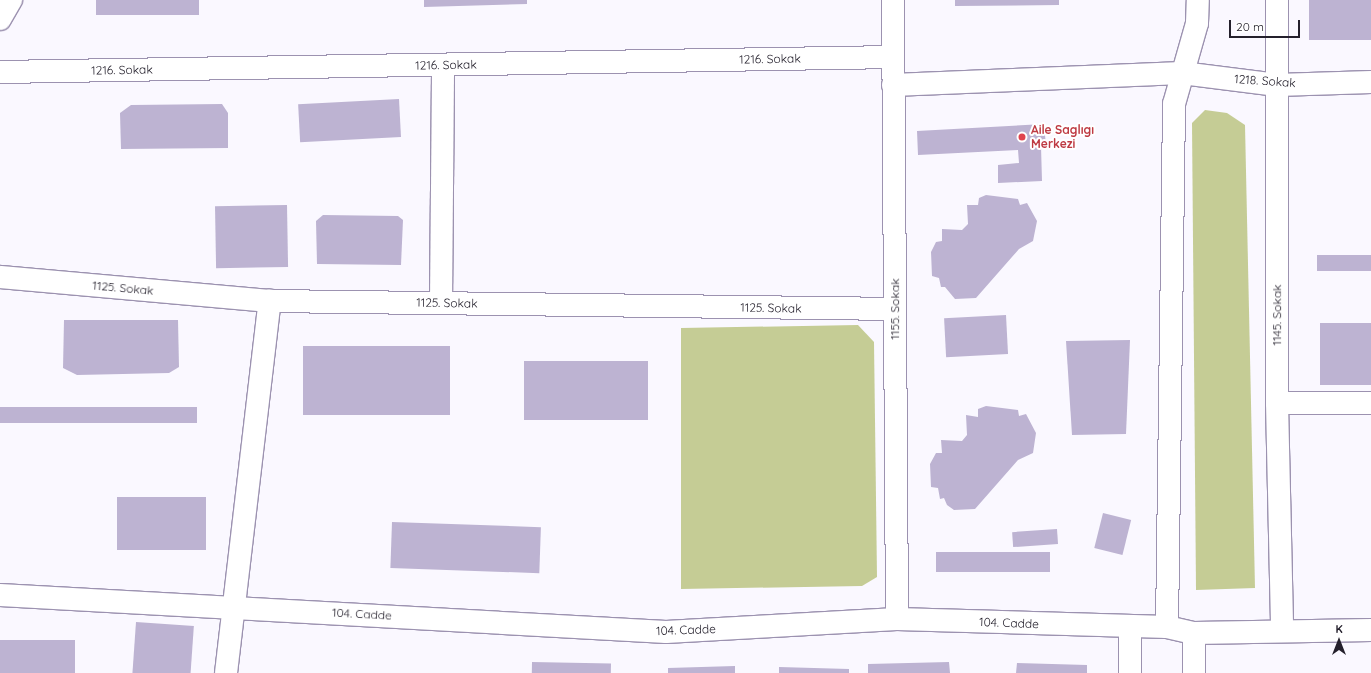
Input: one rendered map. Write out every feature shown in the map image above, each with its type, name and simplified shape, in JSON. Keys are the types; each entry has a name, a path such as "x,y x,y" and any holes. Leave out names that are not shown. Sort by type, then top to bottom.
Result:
{"street":[{"path":"0,19 11,0"},
{"name":"1155. Sokak","path":"893,0 892,57 897,619"},
{"path":"1167,627 1174,104 1197,23 1198,0"},
{"name":"1145. Sokak","path":"1277,0 1277,403 1282,631"},
{"name":"1216. Sokak","path":"0,72 892,57"},
{"path":"441,303 443,65"},
{"name":"1218. Sokak","path":"893,85 1182,73 1277,85 1371,82"},
{"name":"1125. Sokak","path":"0,277 270,301 894,309"},
{"path":"226,673 270,301"},
{"path":"1277,403 1371,403"},
{"name":"104. Cadde","path":"0,594 235,606 666,632 897,619 1130,628 1167,627 1194,633 1371,630"},
{"path":"1130,628 1130,673"},
{"path":"1194,633 1194,673"}],"green space":[{"path":"1205,110 1227,113 1245,125 1255,588 1196,590 1192,123"},
{"path":"858,325 874,342 877,577 862,586 681,589 681,328"}],"building":[{"path":"96,0 199,0 199,15 96,15"},
{"path":"424,0 527,0 527,4 424,7"},
{"path":"955,0 1059,0 1059,5 955,6"},
{"path":"1309,0 1371,0 1371,40 1309,40"},
{"path":"399,99 401,137 300,142 298,104"},
{"path":"222,104 228,113 228,148 121,149 120,113 131,105"},
{"path":"1044,124 1046,146 1041,146 1042,181 998,183 998,165 1019,163 1018,150 918,155 917,131"},
{"path":"986,195 1018,199 1020,205 1027,203 1037,221 1033,241 1019,249 976,298 955,299 945,287 941,287 939,278 932,276 931,252 936,242 942,241 942,229 962,230 968,224 967,205 978,205 979,198"},
{"path":"287,205 288,267 216,268 215,206"},
{"path":"323,215 398,216 403,220 401,265 317,264 316,221"},
{"path":"1317,255 1371,255 1371,271 1317,271"},
{"path":"1006,315 1008,354 946,357 944,318"},
{"path":"64,320 178,320 179,367 169,373 77,375 63,368"},
{"path":"1320,323 1371,323 1371,385 1320,385"},
{"path":"1130,340 1126,434 1072,435 1066,341"},
{"path":"303,346 450,346 450,415 303,415"},
{"path":"524,361 648,361 648,420 524,420"},
{"path":"986,406 1018,410 1019,416 1026,414 1036,433 1033,453 1018,460 975,509 954,510 947,505 944,498 940,499 938,488 931,487 930,464 936,453 942,453 941,440 962,441 967,435 966,415 978,417 978,409"},
{"path":"0,407 197,407 197,423 0,423"},
{"path":"117,497 206,497 206,550 117,550"},
{"path":"1103,513 1131,520 1122,555 1094,548"},
{"path":"392,522 541,527 539,573 390,568"},
{"path":"1057,529 1058,544 1013,547 1012,532"},
{"path":"936,552 1050,552 1050,572 936,572"},
{"path":"136,622 194,626 191,673 132,673"},
{"path":"0,640 75,640 75,673 0,673"},
{"path":"532,662 611,663 611,673 532,673"},
{"path":"949,662 950,673 868,673 868,664"},
{"path":"1017,663 1087,665 1087,673 1016,673"},
{"path":"735,666 735,673 668,673 668,668"},
{"path":"779,667 849,669 849,673 779,673"}],"place":[{"name":"Aile Saglıgı Merkezi","path":"1022,137"}]}
